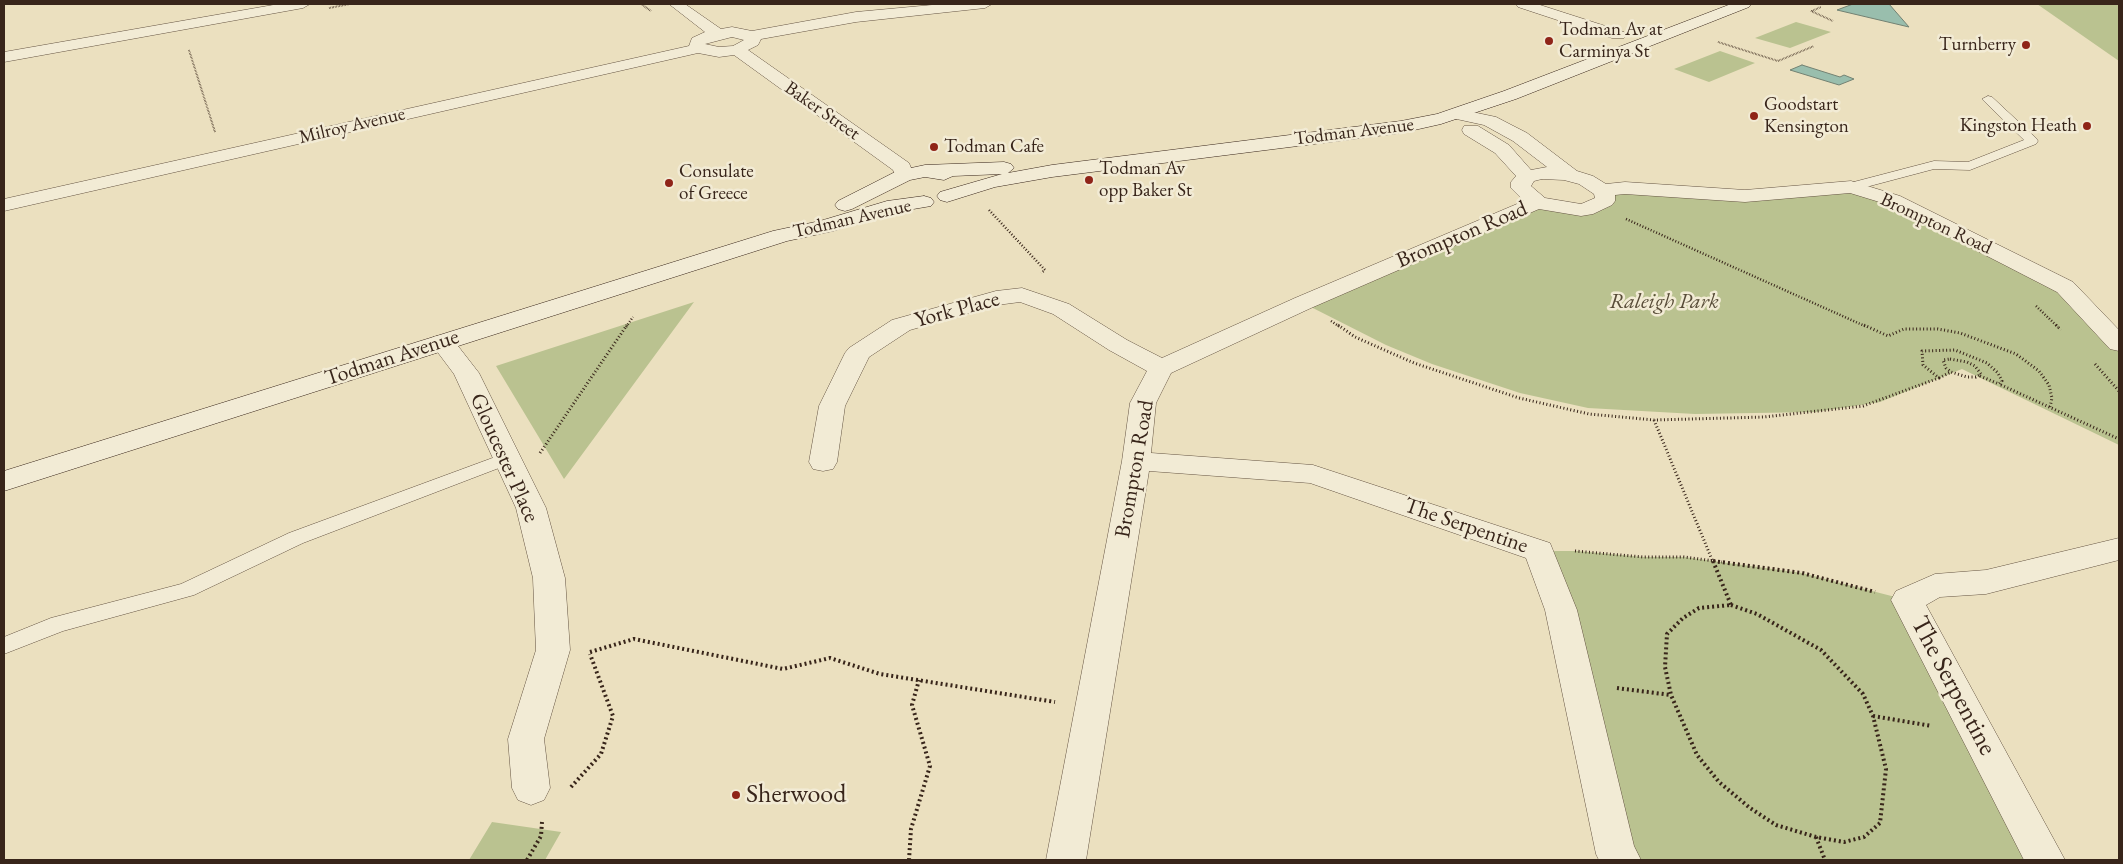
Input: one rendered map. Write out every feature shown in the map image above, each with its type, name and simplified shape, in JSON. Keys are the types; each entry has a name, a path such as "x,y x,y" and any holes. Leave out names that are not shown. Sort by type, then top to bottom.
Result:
{"street":[{"path":"4,57 303,4"},
{"path":"676,4 716,34"},
{"path":"750,36 752,42 736,50 711,51 700,48 698,41 716,34 732,32 750,36 856,17 986,4"},
{"path":"1523,4 1618,35"},
{"name":"Todman Avenue","path":"4,481 781,236 825,226 887,207 924,202 968,188 1052,172 1401,126 1458,114 1744,4"},
{"path":"1593,45 1636,28"},
{"name":"Milroy Avenue","path":"4,205 700,48"},
{"name":"Baker Street","path":"736,50 902,168 888,190 892,195 900,200 924,202"},
{"path":"1474,90 1551,62"},
{"path":"1458,114 1457,108 1462,101 1492,90 1500,81"},
{"path":"1348,118 1385,117 1430,111 1458,114 1490,121 1520,137 1570,175"},
{"name":"Todman Avenue","path":"781,236 896,179 926,171 1023,166 1383,112"},
{"name":"Brompton Road","path":"1458,114 1465,127 1502,149 1527,176"},
{"path":"926,171 947,175 953,180 956,185 947,196"},
{"path":"1541,173 1570,175 1586,180 1602,190 1606,196 1605,201 1593,208 1569,210 1538,202 1521,188 1521,182 1527,176 1541,173"},
{"name":"Brompton Road","path":"1602,190 1626,188 1744,196 1851,187 1893,200 2064,287 2119,344"},
{"name":"Brompton Road","path":"1066,860 1136,461 1143,403 1161,368 1303,302 1538,202"},
{"name":"York Place","path":"823,462 832,406 858,353 901,325 996,298 1022,295 1061,309 1118,345 1161,368"},
{"name":"Gloucester Place","path":"442,342 466,373 531,508 549,578 553,650 526,739 531,788"},
{"name":"The Serpentine","path":"1136,461 1313,474 1539,551 1561,610 1579,682 1616,854 1621,860"},
{"name":"The Serpentine","path":"2045,860 1980,734 1907,600 1935,586 1986,582 2119,549"}],"lane":[{"path":"1851,187 1934,165 1970,166 2032,141 1988,99"},
{"path":"4,646 58,624 187,590 296,538 506,459"}],"path":[{"path":"1821,7 1811,11 1833,21"},
{"path":"181,26 223,155"},
{"path":"1677,29 1778,61 1814,46"},
{"path":"968,188 1045,270 1022,295"},
{"path":"1625,218 1888,336 1904,330 1945,330 1960,333 2016,354 2039,372 2049,385 2052,398 2050,407"},
{"path":"1303,302 1355,337 1422,366 1519,398 1589,414 1654,420 1764,417 1863,406 1951,372"},
{"path":"2035,305 2062,330"},
{"path":"540,453 633,317"},
{"path":"1939,378 1923,365 1922,352 1955,350 1973,355 1987,363 1998,373 2002,381 1999,384"},
{"path":"1980,376 1975,366 1960,359 1943,360 1946,368 1951,372 1960,376 1980,376 2119,439"},
{"path":"2094,363 2119,391"},
{"path":"1654,420 1731,605"},
{"path":"1539,551 1576,551 1713,561 1802,573 1907,600"},
{"path":"1731,605 1757,614 1821,650 1863,694 1874,716 1886,769 1880,822 1864,837 1844,842 1816,837 1776,824 1750,808 1718,782 1697,756 1671,696 1665,666 1667,634 1683,618 1699,608 1731,605"},
{"path":"566,790 573,786 601,754 609,734 613,716 590,652 634,639 784,669 830,658 880,674 1093,708"},
{"path":"909,860 911,829 930,766 912,706 919,680"},
{"path":"1579,682 1671,696"},
{"path":"1874,716 1980,734"},
{"path":"1816,837 1825,860"}],"green space":[{"path":"2037,4 2119,4 2119,61"},
{"path":"1796,22 1831,32 1790,48 1755,38"},
{"path":"1720,51 1755,63 1709,82 1674,69"},
{"name":"Raleigh Park","path":"1851,187 2065,287 2119,344 2119,445 1962,369 1880,402 1815,412 1695,414 1588,408 1520,393 1432,364 1386,345 1303,303 1538,202 1593,208 1602,190 1745,196"},
{"path":"694,302 564,479 496,366"},
{"path":"1539,551 1577,551 1643,557 1684,557 1802,573 1907,600 2045,860 1621,860 1616,853"},
{"path":"492,822 561,832 545,860 469,860"}],"shaded area":[{"path":"1853,4 1889,4 1909,27 1837,10"},
{"path":"1802,65 1840,77 1844,75 1854,79 1839,85 1790,70"}],"place":[{"name":"Todman Av at Carminya St","path":"1549,41"},
{"name":"Turnberry","path":"2026,45"},
{"name":"Goodstart Kensington","path":"1754,116"},
{"name":"Kingston Heath","path":"2087,126"},
{"name":"Todman Cafe","path":"934,147"},
{"name":"Todman Av opp Baker St","path":"1089,180"},
{"name":"Consulate of Greece","path":"669,183"},
{"name":"Sherwood","path":"736,795"}]}
